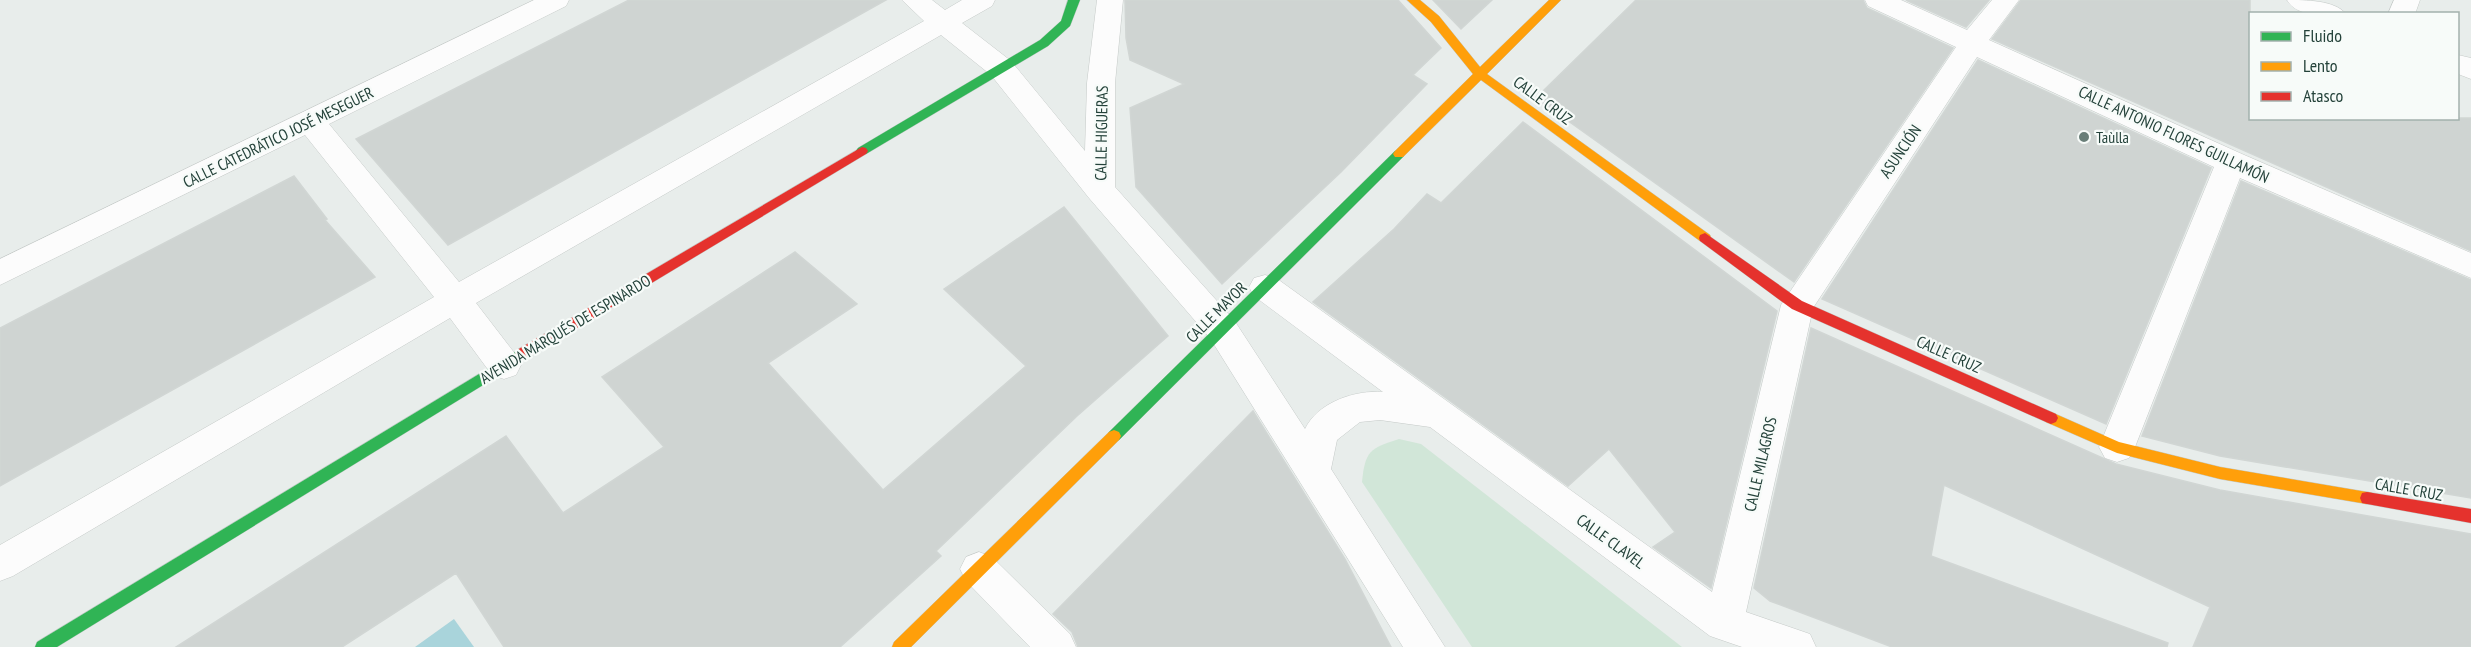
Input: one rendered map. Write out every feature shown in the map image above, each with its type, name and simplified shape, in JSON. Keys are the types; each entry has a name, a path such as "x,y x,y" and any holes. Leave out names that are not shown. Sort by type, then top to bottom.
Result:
{"street":[{"name":"CALLE CATEDRÁTICO JOSÉ MESEGUER","path":"0,273 556,0"},
{"path":"915,0 1001,69 1100,190"},
{"path":"0,564 455,300 981,0"},
{"name":"AVENIDA MARQUÉS DE ESPINARDO","path":"43,647 504,365 1044,43 1066,22 1074,0"},
{"name":"CALLE HIGUERAS","path":"1110,0 1101,83 1100,190 1222,329"},
{"name":"CALLE CRUZ","path":"1413,0 1435,19 1480,74 1797,305 2117,447 2220,473 2471,516"},
{"name":"CALLE MAYOR","path":"900,647 1555,0"},
{"name":"CALLE ANTONIO FLORES GUILLAMÓN","path":"1878,0 2231,162 2471,266"},
{"name":"ASUNCIÓN","path":"1797,305 1973,42 2006,0"},
{"path":"2300,0 2328,12"},
{"path":"310,121 455,300 504,365"},
{"path":"2117,447 2231,162"},
{"name":"CALLE CLAVEL","path":"1265,287 1724,623 1796,647"},
{"name":"CALLE MILAGROS","path":"1724,623 1797,305"},
{"path":"1222,329 1425,647"},
{"name":"CALLE CLAVEL","path":"1313,472 1321,432 1353,408 1380,406 1437,414"},
{"path":"979,569 1056,647"}],"green space":[{"path":"1399,439 1421,444 1682,647 1472,647 1362,482 1365,463 1371,452 1381,445"}],"water":[{"path":"454,619 474,647 415,647"}],"building":[{"path":"629,0 886,0 448,245 356,139"},
{"path":"1125,0 1398,0 1441,48 1413,75 1427,84 1341,172 1222,284 1136,187 1130,108 1184,84 1130,60 1126,38"},
{"path":"1433,0 1492,0 1461,29"},
{"path":"1636,0 1863,0 1867,8 1953,48 1794,282 1536,98"},
{"path":"1906,0 1989,0 1966,27"},
{"path":"2021,0 2250,0 2249,120 2459,120 2459,118 2471,118 2471,251 1992,39"},
{"path":"1978,60 2211,168 2106,424 1822,299"},
{"path":"1523,122 1777,311 1711,588 1653,547 1675,532 1609,449 1568,486 1313,302 1394,229 1427,194 1441,203"},
{"path":"294,176 327,219 325,220 375,277 0,486 0,328"},
{"path":"2241,181 2471,280 2471,498 2220,456 2142,436"},
{"path":"1064,207 1168,336 1077,416 936,551 941,556 840,647 504,647 456,573 342,647 176,647 506,436 563,513 664,447 602,377 795,252 857,304 768,363 883,490 1026,366 944,289"},
{"path":"1811,328 2116,464 2220,490 2471,534 2471,647 2193,647 2210,607 1944,485 1931,556 2168,643 2167,647 1892,647 1770,601 1754,588"},
{"path":"1253,411 1345,559 1391,647 1078,647 1072,632 1053,614"}],"traffic: fast":[{"path":"862,151 1044,43 1066,23 1074,0"},
{"path":"1114,436 1399,154"},
{"path":"43,647 522,354"}],"traffic: slow":[{"path":"1413,0 1435,19 1480,74 1705,238"},
{"path":"1399,154 1555,0"},
{"path":"2051,418 2117,447 2220,473 2367,498"},
{"path":"900,647 1114,436"}],"traffic: jam":[{"path":"522,354 862,151"},
{"path":"1705,238 1797,305 2051,418"},
{"path":"2367,498 2471,516"}],"place":[{"name":"Taùlla","path":"2084,137"}]}
